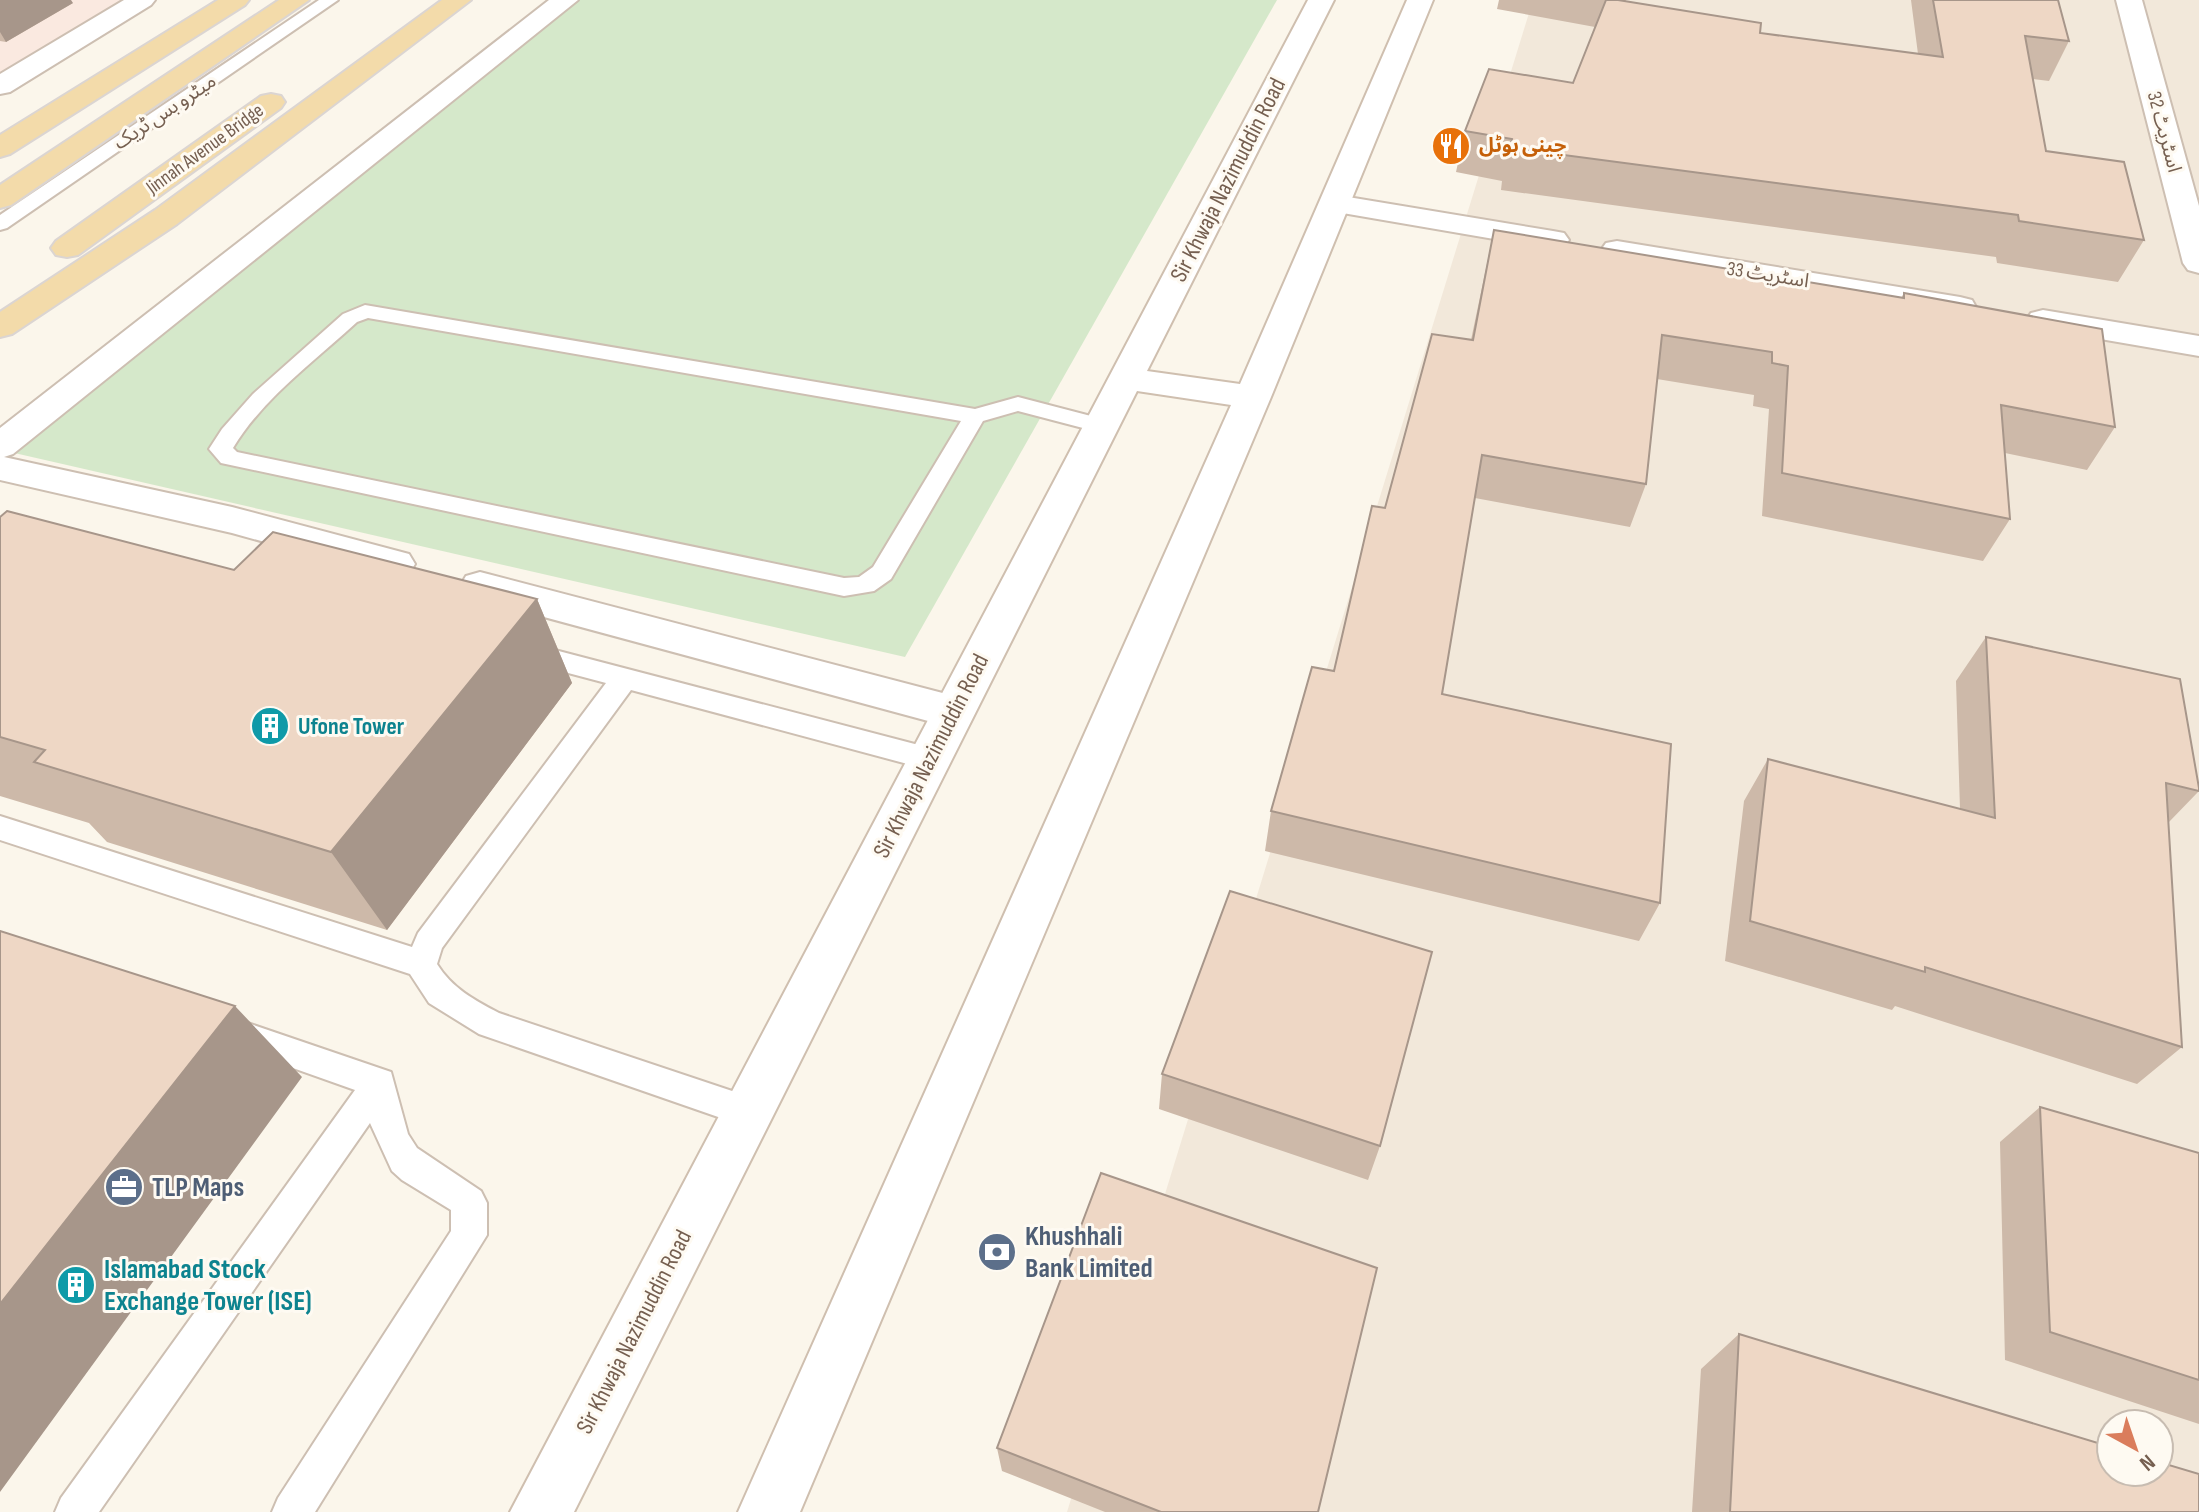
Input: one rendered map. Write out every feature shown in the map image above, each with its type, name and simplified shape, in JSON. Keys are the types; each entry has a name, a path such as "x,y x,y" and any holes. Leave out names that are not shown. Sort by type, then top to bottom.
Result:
{"main road":[{"path":"0,86 142,0"},
{"path":"0,148 236,0"},
{"path":"13,203 296,0"},
{"path":"0,327 166,217 458,0"},
{"path":"0,446 565,0"},
{"name":"Sir Khwaja Nazimuddin Road","path":"541,1512 1321,0"},
{"path":"769,1512 1253,397 1420,0"},
{"name":"اسٹریٹ 32","path":"2129,0 2199,263"},
{"name":"Jinnah Avenue Bridge","path":"0,301 47,262 299,81"},
{"name":"اسٹریٹ 33","path":"1336,204 2199,346"},
{"path":"1126,379 1253,397"},
{"path":"0,468 232,520 954,712"}],"lane":[{"name":"میٹرو بس ٹریک","path":"0,224 13,203 330,0"},
{"path":"975,416 882,573 865,585 844,587 229,458 221,449 228,435 275,388 350,318 365,311 975,416 1018,404 1102,426"},
{"path":"503,646 930,759"},
{"path":"625,678 429,942 421,964 427,980 451,1005 490,1024 747,1111"},
{"path":"0,828 421,964"},
{"path":"204,1023 379,1083"},
{"path":"75,1512 379,1083"},
{"path":"292,1512 469,1235 469,1203 453,1186 423,1175 401,1158 387,1126 379,1083"}],"shaded area":[{"path":"0,0 142,0 0,86"},
{"path":"1533,0 2199,0 2199,1512 1067,1512"}],"green space":[{"path":"551,0 1277,0 905,657 10,452"}],"building":[{"path":"1606,0 1761,23 1760,33 1943,57 1933,0 2058,0 2069,41 2025,36 2046,151 2124,162 2144,240 2019,221 2018,215 1510,148 1512,139 1465,131 1489,69 1573,83"},
{"path":"1494,230 1904,298 1904,293 2102,329 2115,427 2001,405 2010,519 1782,473 1788,366 1772,363 1772,352 1662,335 1646,484 1482,455 1442,694 1671,744 1660,903 1271,811 1312,667 1334,671 1372,506 1385,508 1432,334 1473,340"},
{"name":"Ufone Tower","path":"7,511 234,570 273,532 537,599 331,852 34,762 45,750 0,737 0,517"},
{"path":"1986,637 2180,679 2199,788 2199,791 2166,783 2182,1047 1925,967 1925,972 1750,921 1768,759 1995,818"},
{"path":"1230,891 1432,952 1380,1146 1162,1074"},
{"path":"0,931 235,1006 0,1304"},
{"path":"2040,1107 2199,1153 2199,1380 2050,1332"},
{"path":"1101,1173 1377,1268 1318,1512 1161,1512 997,1448"},
{"path":"1739,1334 2095,1442 2095,1488 2175,1488 2175,1467 2199,1474 2199,1512 1730,1512"}],"place":[{"name":"چینی ہوٹل","path":"1451,146"},
{"name":"Ufone Tower","path":"270,726"},
{"name":"TLP Maps","path":"124,1187"},
{"name":"Khushhali Bank Limited","path":"997,1252"},
{"name":"Islamabad Stock Exchange Tower (ISE)","path":"76,1285"}]}
